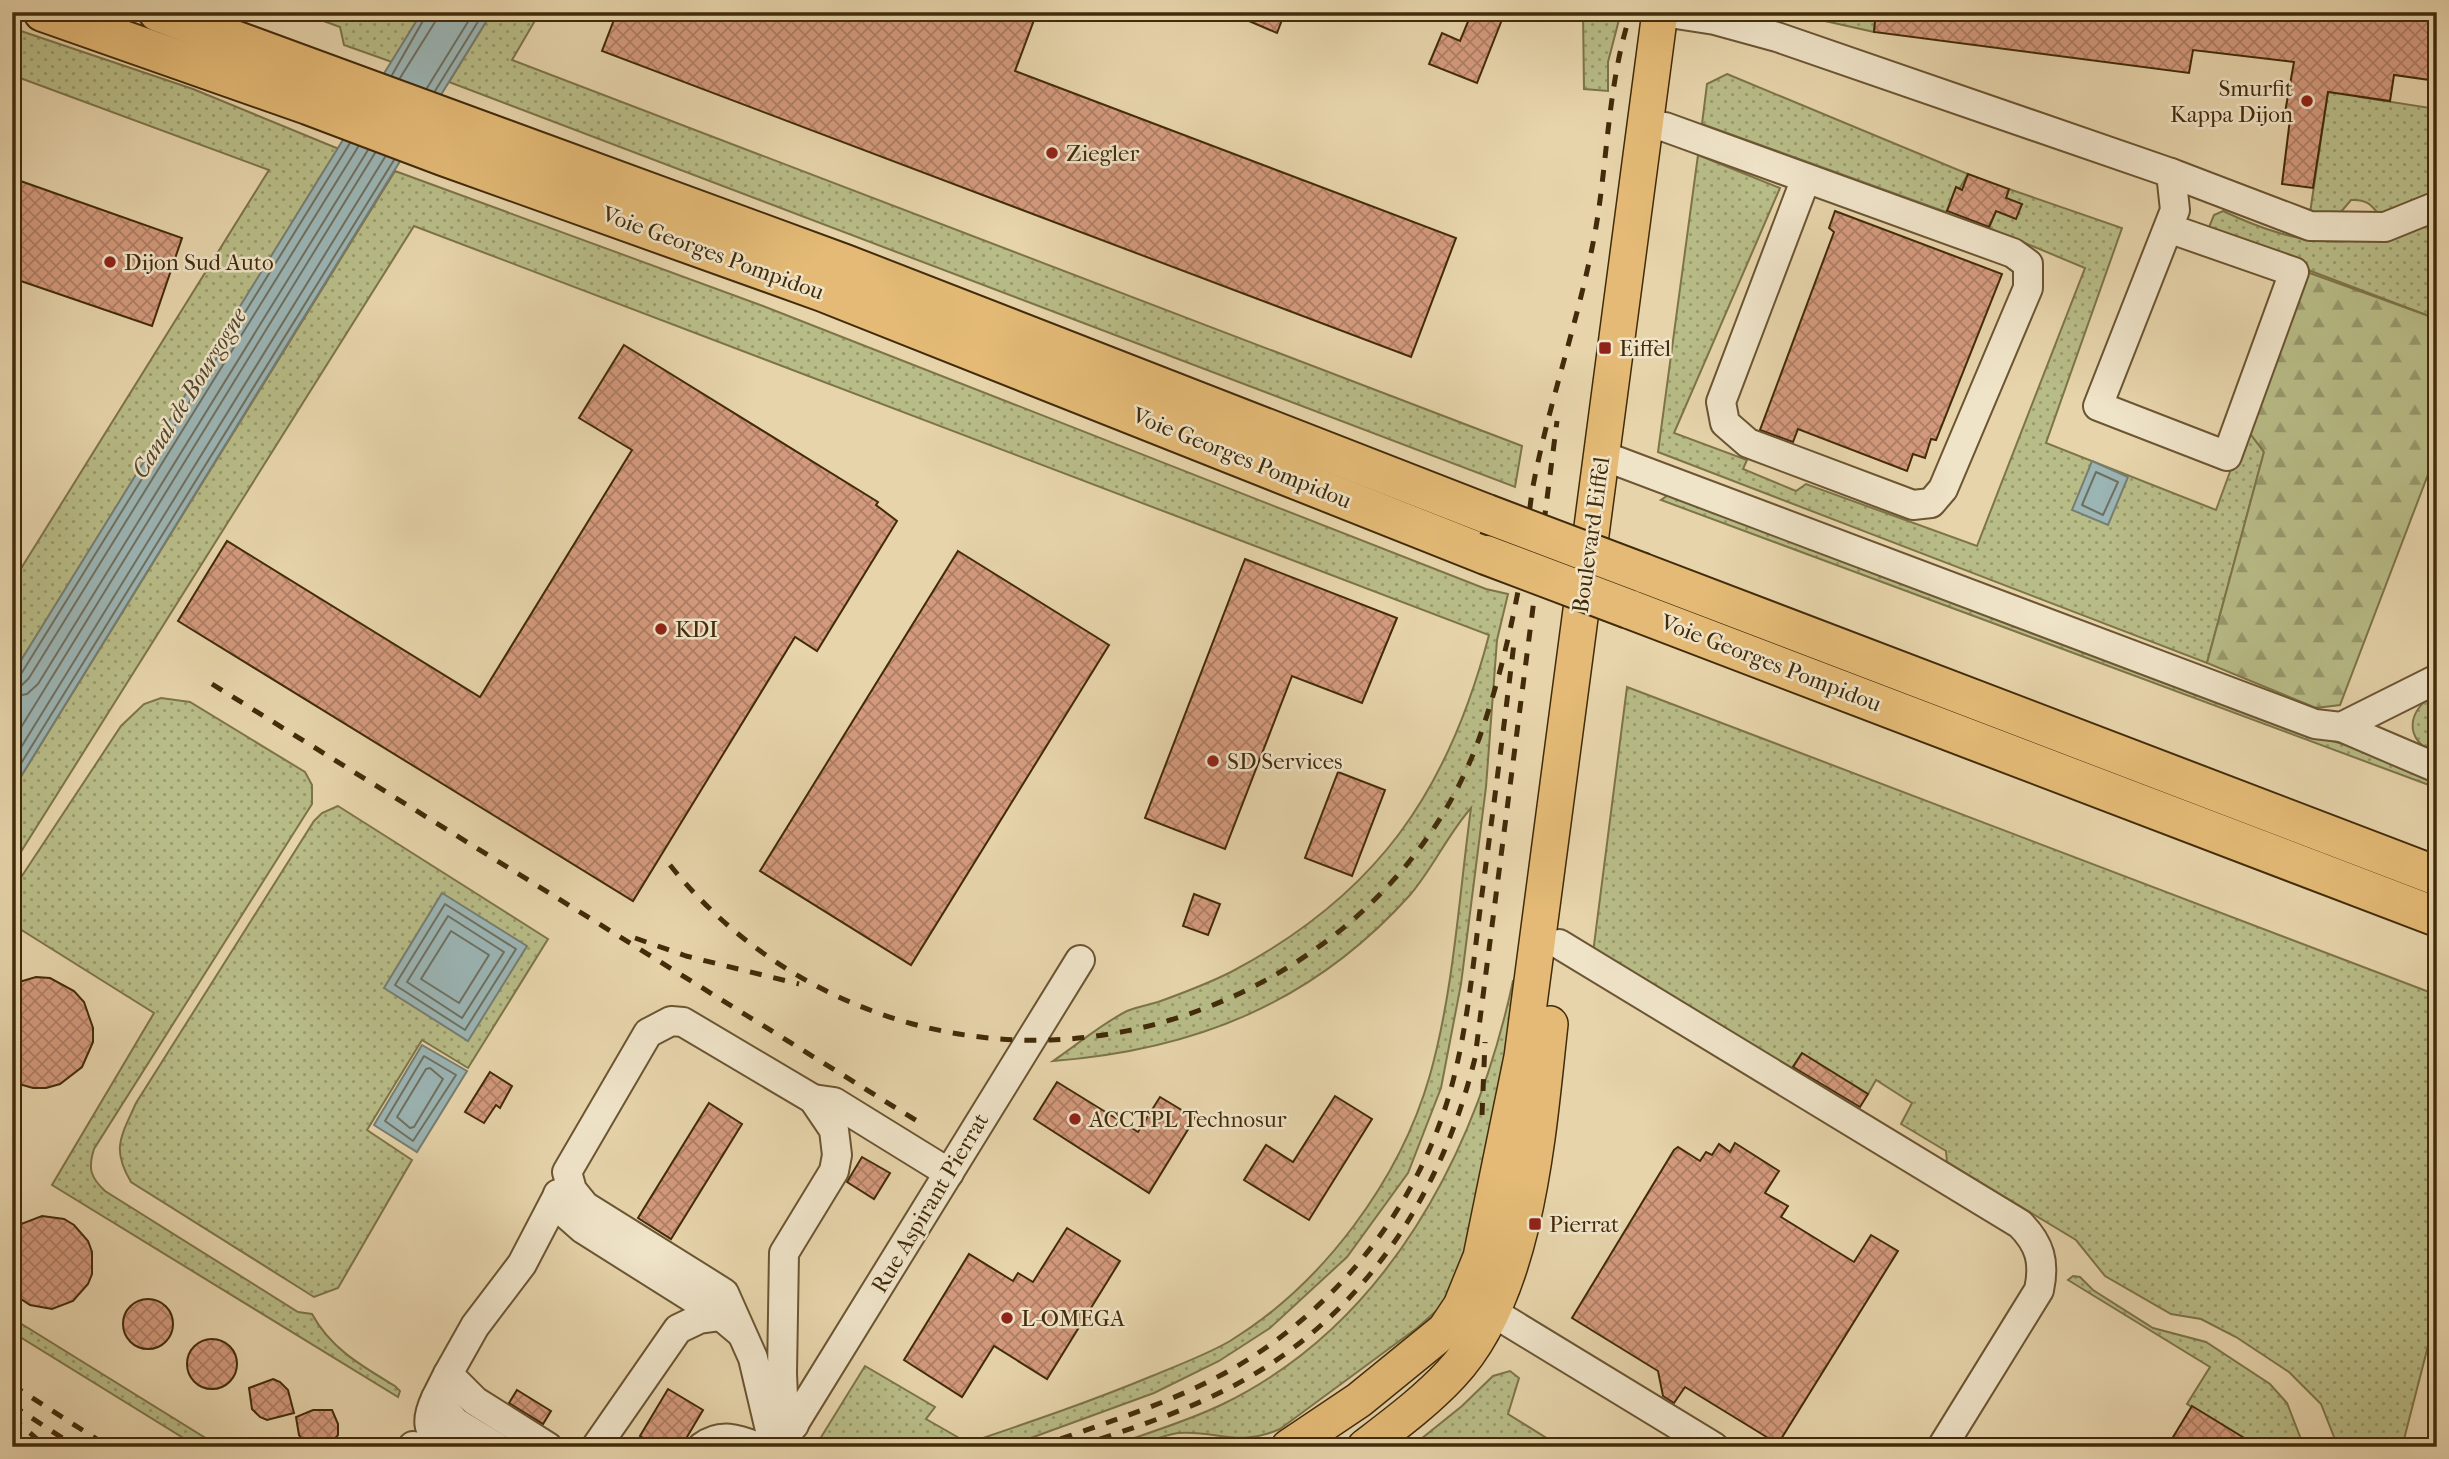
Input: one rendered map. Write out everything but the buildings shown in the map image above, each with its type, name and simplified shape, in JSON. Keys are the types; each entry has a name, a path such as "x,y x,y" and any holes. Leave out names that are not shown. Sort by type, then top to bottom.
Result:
{"highway":[{"name":"Voie Georges Pompidou","path":"43,12 823,292 1486,555 2437,917"},
{"name":"Voie Georges Pompidou","path":"158,12 465,122 845,264 1487,514 2437,876"}],"main road":[{"name":"Boulevard Eiffel","path":"1289,1447 1359,1400 1445,1330 1461,1306 1481,1256 1522,1057 1612,458 1671,13"},
{"path":"1365,1447 1413,1410 1452,1373 1494,1313 1511,1268 1538,1134 1612,458"}],"street":[{"path":"1671,13 1715,20 1777,37 2171,173 2310,226 2385,227 2437,206"},
{"path":"1655,126 1806,178 2012,253 2028,264 2028,288 1943,489 1931,503 1913,505 1748,443 1725,422 1721,402 1806,178"},
{"path":"2168,228 2294,272 2227,456 2098,406 2175,210 2171,173"},
{"path":"1612,458 2315,724 2341,727 2437,768"},
{"path":"2341,727 2437,679"},
{"path":"1559,944 2020,1224 2033,1237 2041,1254 2043,1272 2039,1290 1942,1447"},
{"name":"Rue Aspirant Pierrat","path":"787,1436 1080,960"},
{"path":"413,1446 475,1326 522,1264 563,1183 649,1033 671,1021 683,1022 813,1099 834,1102 948,1173"},
{"path":"787,1436 782,1374 784,1253 834,1171 837,1155 834,1130 813,1099"},
{"path":"563,1183 566,1214 583,1229 731,1324 753,1358 774,1447"},
{"path":"1481,1256 1494,1313 1714,1447"},
{"path":"1445,1330 1494,1313"},
{"path":"596,1447 678,1329 699,1319 731,1324"},
{"path":"437,1396 430,1432 449,1447"},
{"path":"437,1396 455,1422 496,1447"},
{"path":"437,1396 475,1401 548,1447"},
{"path":"702,1447 715,1438 732,1438 758,1447"}],"green space":[{"path":"299,12 422,12 392,62 344,45 340,27"},
{"path":"492,12 540,12 512,60 1522,446 1515,487 449,82"},
{"path":"1583,12 1621,12 1608,62 1608,91 1584,89"},
{"path":"1785,12 1870,12 1870,19 1875,20 1874,32"},
{"path":"12,28 193,89 339,149 12,675 12,583 269,170 12,75"},
{"path":"2334,51 2361,80 2359,97 2437,109 2437,197 2380,216 2374,208 2361,200 2351,200 2335,219 2310,213"},
{"path":"1727,74 1968,174 1946,212 1702,124 1707,84"},
{"path":"1698,155 1780,188 1674,433 1747,460 1743,469 1796,491 1806,484 1977,546 2085,268 1989,228 1996,211 2021,204 2006,198 2009,189 2122,228 2046,443 2216,510 2246,428 2264,452 2207,663 1658,452"},
{"path":"395,171 763,306 1486,589 1508,594 1497,640 1486,787 1461,984 1441,1088 1408,1173 1347,1257 1270,1328 1219,1361 1154,1393 1006,1447 815,1447 865,1366 935,1407 926,1419 968,1443 1107,1394 1192,1360 1230,1341 1264,1318 1296,1290 1354,1226 1399,1153 1417,1114 1430,1075 1445,1009 1471,808 1410,895 1373,933 1333,965 1292,992 1203,1032 1155,1046 1053,1061 1117,1016 1186,992 1231,972 1282,942 1327,909 1366,873 1399,834 1428,790 1452,743 1489,635 414,226 12,866 12,791"},
{"path":"2223,211 2279,233 2329,241 2379,237 2437,220 2437,319 2216,235 2209,227 2214,215"},
{"path":"2307,272 2437,319 2437,451 2340,705 2316,708 2207,663 2264,452 2246,428"},
{"path":"1668,495 2309,735 2347,745 2437,780 2437,788 1661,500"},
{"path":"1627,687 2437,995 2437,1311 2402,1447 2338,1447 2321,1404 2289,1372 2236,1337 2201,1319 2171,1314 2105,1276 2076,1240 1947,1162 1946,1151 1901,1124 1912,1103 1876,1080 1868,1094 1802,1053 1792,1068 1593,953"},
{"path":"2437,692 2437,755 2418,741 2413,724 2419,707"},
{"path":"161,698 190,702 305,772 312,785 312,804 94,1149 92,1172 105,1191 298,1312 312,1314 338,1347 359,1364 395,1386 400,1391 398,1397 52,1185 154,1013 12,924 12,891 121,726 144,704"},
{"path":"338,806 548,939 468,1068 422,1040 367,1130 412,1160 338,1288 314,1297 131,1182 121,1160 120,1142 136,1103 314,821 322,813"},
{"path":"1513,981 1519,981 1476,1220 1453,1296 1417,1328 1280,1429 1265,1435 1239,1438 1178,1433 1136,1446 1108,1447 1181,1422 1223,1404 1281,1370 1332,1328 1377,1280 1416,1227 1448,1169 1475,1108 1497,1045"},
{"path":"2073,1276 2080,1277 2093,1290 2153,1328 2206,1342 2270,1384 2287,1403 2304,1447 2256,1447 2187,1404 2210,1367 2068,1280"},
{"path":"12,1318 220,1447 198,1447 12,1332"},
{"path":"1510,1371 1519,1378 1508,1414 1561,1447 1411,1447 1462,1406 1493,1376"}],"water":[{"name":"Canal de Bourgogne","path":"422,12 492,12 12,791 12,675"},
{"path":"2092,461 2128,477 2108,525 2072,510"},
{"path":"442,893 527,946 468,1041 384,988"},
{"path":"422,1045 467,1071 417,1152 374,1125"}],"railway":[{"path":"670,865 707,906 748,942 792,972 840,998 890,1017 942,1031 996,1039 1051,1040 1120,1032 1187,1015 1251,988 1311,952 1365,909 1412,858 1451,800 1480,736 1494,693 1516,603 1532,490 1541,449 1590,259 1613,92 1631,12"},
{"path":"1077,1447 1163,1417 1213,1396 1263,1369 1308,1336 1348,1299 1383,1258 1413,1212 1439,1164 1459,1112 1475,1058 1557,421"},
{"path":"1038,1447 1138,1412 1187,1392 1234,1368 1310,1313 1373,1245 1400,1206 1422,1165 1440,1122 1464,1032 1514,643"},
{"path":"212,684 917,1121"},
{"path":"635,938 686,956 799,984"},
{"path":"1482,1115 1485,1042"},
{"path":"12,1385 109,1447"},
{"path":"12,1405 76,1447"},
{"path":"12,1417 46,1447"}],"place":[{"name":"Smurfit Kappa Dijon","path":"2307,101"},
{"name":"Ziegler","path":"1052,153"},
{"name":"Dijon Sud Auto","path":"110,262"},
{"name":"Eiffel","path":"1605,348"},
{"name":"KDI","path":"661,629"},
{"name":"SD Services","path":"1213,761"},
{"name":"ACCTPL Technosur","path":"1075,1119"},
{"name":"Pierrat","path":"1535,1224"},
{"name":"L-OMEGA","path":"1007,1318"}]}
